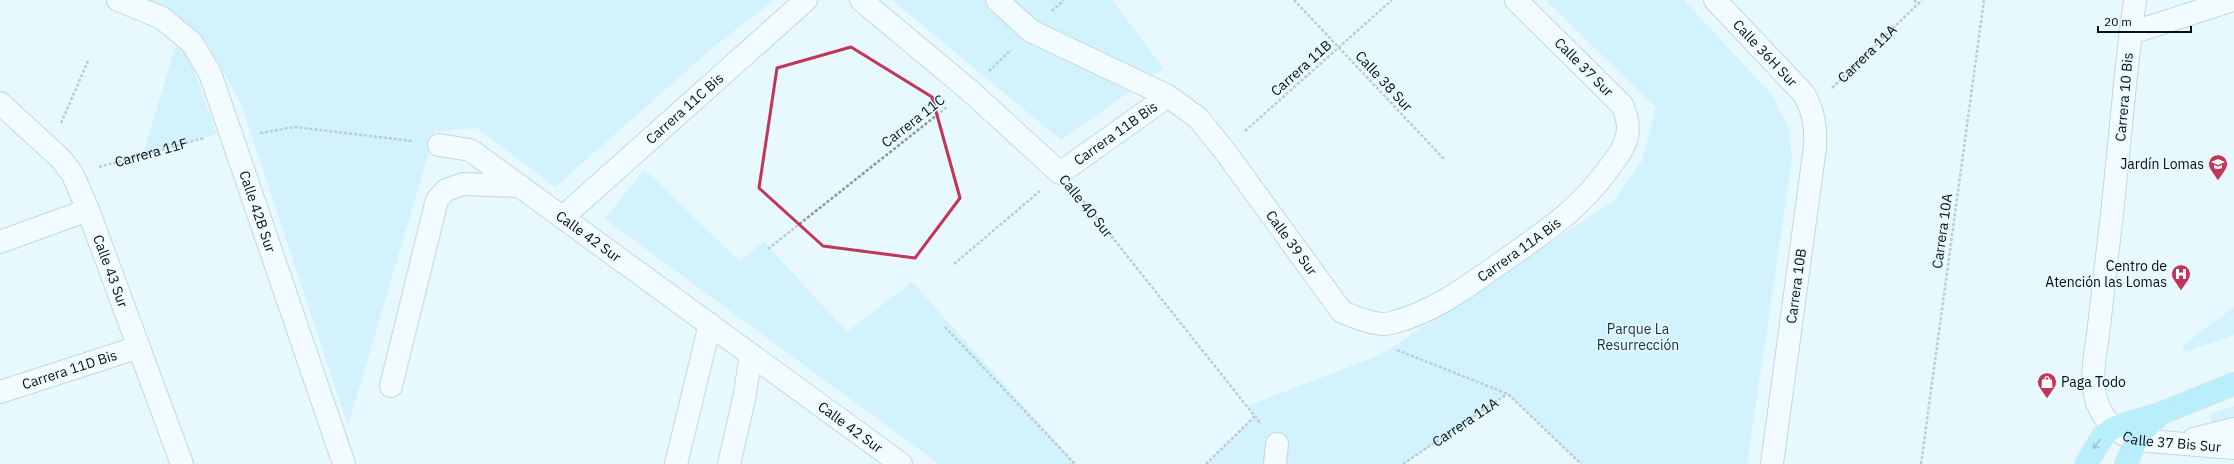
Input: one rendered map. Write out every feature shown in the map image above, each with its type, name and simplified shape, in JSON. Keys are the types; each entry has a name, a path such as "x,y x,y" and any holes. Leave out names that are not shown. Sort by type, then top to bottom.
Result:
{"main road":[{"path":"2086,464 2103,436 2114,428 2162,413 2234,384"},
{"path":"2126,464 2136,440 2148,425 2162,413"}],"street":[{"name":"Calle 42B Sur","path":"118,0 162,18 192,43 210,73 344,464"},
{"name":"Carrera 11C Bis","path":"563,217 806,0"},
{"name":"Calle 40 Sur","path":"861,0 969,90 1060,173"},
{"name":"Calle 39 Sur","path":"997,0 1032,31 1168,96 1198,118 1224,150 1342,312 1363,320 1390,323"},
{"name":"Calle 37 Sur","path":"1516,0 1622,105 1627,116 1628,131 1624,146"},
{"name":"Calle 36H Sur","path":"1715,0 1791,78 1804,94 1812,108"},
{"name":"Carrera 10 Bis","path":"2114,428 2100,409 2095,395 2093,379 2118,166 2130,33 2135,0"},
{"path":"2130,33 2233,0"},
{"name":"Carrera 11B Bis","path":"1060,173 1168,96"},
{"name":"Calle 43 Sur","path":"0,103 50,147 74,175 182,464"},
{"name":"Carrera 10B","path":"1772,464 1815,147 1816,128 1812,108"},
{"name":"Calle 42 Sur","path":"439,145 470,150 901,464"},
{"name":"Carrera 11A Bis","path":"1390,323 1418,314 1449,299 1566,216 1592,191 1624,146"},
{"path":"391,386 437,200 446,190 463,184 520,186"},
{"path":"0,242 88,210"},
{"path":"676,464 710,324"},
{"name":"Carrera 11D Bis","path":"0,392 139,347"},
{"path":"729,464 744,399 751,355"},
{"name":"Calle 37 Bis Sur","path":"2114,428 2119,433 2136,440 2234,448"},
{"path":"2178,443 2234,429"}],"path":[{"name":"Carrera 11C","path":"768,249 969,90 1064,0"},
{"name":"Calle 38 Sur","path":"1294,0 1444,159"},
{"name":"Carrera 11B","path":"1224,150 1392,0"},
{"path":"1914,0 1918,4"},
{"name":"Carrera 11A","path":"1812,108 1922,0"},
{"name":"Carrera 10A","path":"1921,464 1984,0"},
{"path":"50,147 88,61"},
{"path":"231,134 295,127 439,145"},
{"name":"Carrera 11F","path":"74,175 231,134"},
{"name":"Carrera 11B Bis","path":"954,264 1060,173"},
{"name":"Calle 40 Sur","path":"1060,173 1255,416 1276,454"},
{"path":"1390,323 1384,344 1508,394 1581,464"},
{"path":"945,326 1075,464"},
{"name":"Carrera 11A","path":"1403,464 1508,394"},
{"path":"1206,464 1255,416"}],"highlighted area":[{"path":"851,47 932,97 960,198 915,258 823,246 759,188 777,68"}],"green space":[{"path":"144,0 774,0 717,44 555,187 477,128 435,131 348,426 241,104 208,44 172,10"},
{"path":"892,0 1112,0 1163,68 1061,140"},
{"name":"Parque La Resurrección","path":"1545,0 1684,0 1772,95 1789,128 1792,159 1747,464 1581,464 1508,394 1403,464 1207,464 1255,416 1247,406 1380,355 1614,201 1642,161 1656,107"},
{"path":"175,48 186,49 217,134 143,154"},
{"path":"644,169 739,261 764,242 847,332 912,282 1076,464 939,464 605,219"},
{"path":"2234,307 2234,335 2186,352 2182,346"},
{"path":"2234,406 2234,418 2213,424 2210,414"}],"place":[{"name":"Jardín Lomas","path":"2218,181"},
{"name":"Centro de Atención las Lomas","path":"2181,291"},
{"name":"Paga Todo","path":"2047,399"}]}
